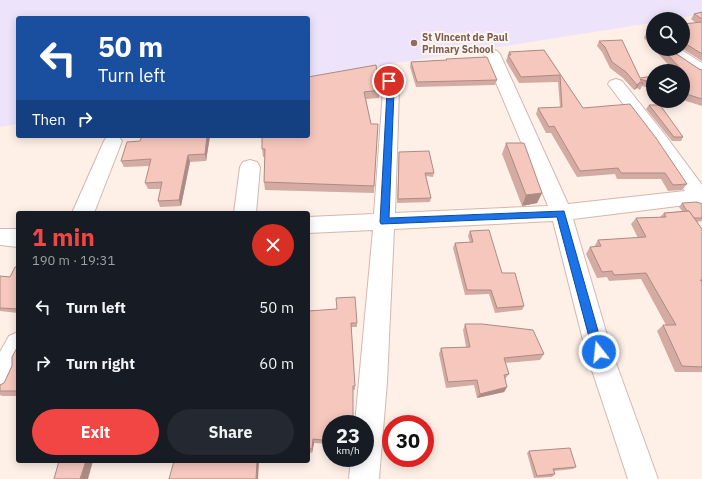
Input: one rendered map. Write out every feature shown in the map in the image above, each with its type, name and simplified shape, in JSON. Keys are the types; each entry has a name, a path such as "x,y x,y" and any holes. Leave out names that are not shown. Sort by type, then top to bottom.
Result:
{"street":[{"path":"492,54 561,213 599,352 644,479"},
{"path":"681,56 702,70"},
{"path":"364,479 371,412 384,222 391,91 386,70"},
{"path":"310,225 561,213 701,198 659,139 616,84"},
{"path":"84,211 113,141"},
{"path":"245,211 250,167"},
{"path":"0,237 16,238"},
{"path":"0,378 16,348"}],"shaded area":[{"name":"St Vincent de Paul Primary School","path":"0,0 702,0 702,14 690,16 690,12 646,12 646,24 310,77 310,16 16,16 16,124 0,127"}],"building":[{"path":"702,12 702,19 694,14"},
{"path":"702,22 702,54 690,46 690,23"},
{"path":"622,40 640,78 646,77 646,81 640,79 643,84 640,82 637,85 626,72 612,62 605,47 599,41"},
{"path":"544,50 583,108 630,104 656,138 687,184 673,185 665,173 621,173 618,168 580,171 554,126 549,127 538,108 562,107 560,75 521,77 508,55 511,55 509,52"},
{"path":"669,56 680,56 702,70 702,99 690,95 690,64 676,64"},
{"path":"487,57 497,80 417,82 411,62 447,60 446,59"},
{"path":"376,65 380,90 364,92 371,124 378,124 374,186 264,182 265,149 262,149 262,138 310,138 310,77"},
{"path":"651,108 662,108 683,137 674,137"},
{"path":"141,138 207,138 205,154 188,155 179,200 158,201 162,182 145,183 151,159 121,161 127,142 140,141"},
{"path":"506,143 524,143 542,193 526,195"},
{"path":"429,151 434,173 425,173 431,198 398,199 399,152"},
{"path":"697,202 702,204 702,218 694,218 682,203"},
{"path":"689,211 702,229 702,280 700,280 702,282 702,367 682,366 663,325 676,325 646,273 614,275 612,271 602,272 590,247 601,246 598,240 646,237 636,218 666,217 664,213"},
{"path":"489,230 502,273 515,273 524,306 497,308 491,290 467,290 455,243 473,242 470,231"},
{"path":"16,267 16,309 0,308 0,276 10,277"},
{"path":"355,297 357,323 351,323 355,386 353,386 353,415 322,415 322,440 313,439 312,449 310,449 310,311 337,309 336,298"},
{"path":"465,324 482,324 533,330 544,354 504,358 509,374 504,375 507,387 480,394 477,380 448,382 441,348 470,347"},
{"path":"16,350 16,391 0,391 0,385 4,383 12,366 12,357"},
{"path":"570,448 576,467 553,469 555,474 537,476 529,451"},
{"path":"58,463 85,463 80,479 54,479"},
{"path":"173,463 257,463 256,479 169,479"}],"place":[{"name":"St Vincent de Paul Primary School","path":"414,43"}],"route":[{"path":"389,81 391,91 384,222 561,213 599,352"}]}
